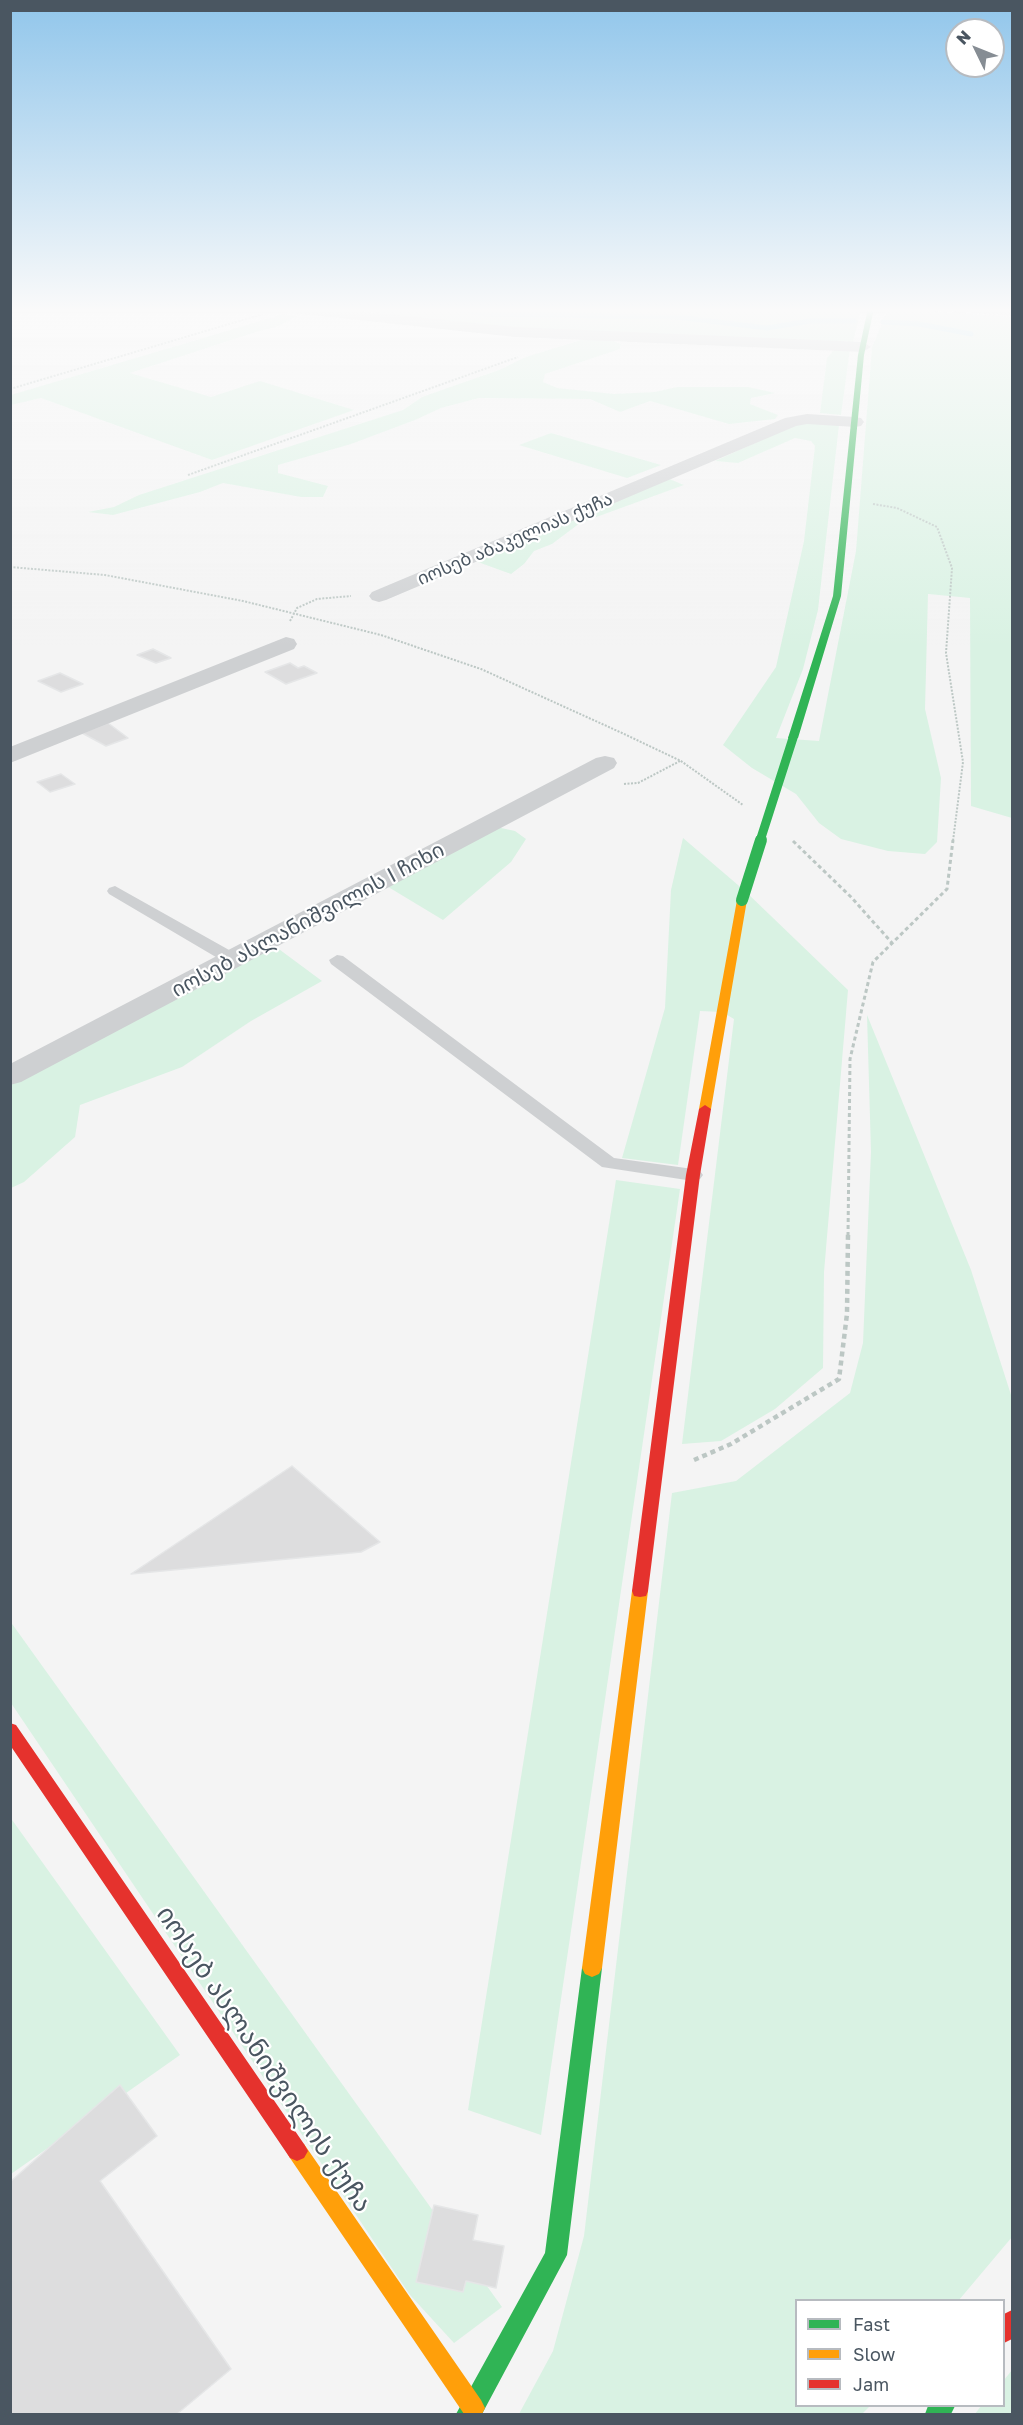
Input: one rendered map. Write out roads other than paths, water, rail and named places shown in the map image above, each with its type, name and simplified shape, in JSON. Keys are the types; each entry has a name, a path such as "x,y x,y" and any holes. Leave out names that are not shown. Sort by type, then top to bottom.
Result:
{"main road":[{"path":"470,2411 556,2255 693,1175 742,900 837,596 855,422"},
{"name":"იოსებ ასლანიშვილის ქუჩა","path":"10,1730 470,2411"}],"street":[{"name":"იოსებ აბაკელიას ქუჩა","path":"379,596 795,421"},
{"name":"იოსებ აბაკელიას ქუჩა","path":"842,421 855,422"},
{"path":"10,756 286,644"},
{"name":"იოსებ ასლანიშვილის I ჩიხი","path":"10,1076 605,763"}],"lane":[{"path":"116,891 232,959"},
{"path":"337,960 609,1163 693,1175"}]}
